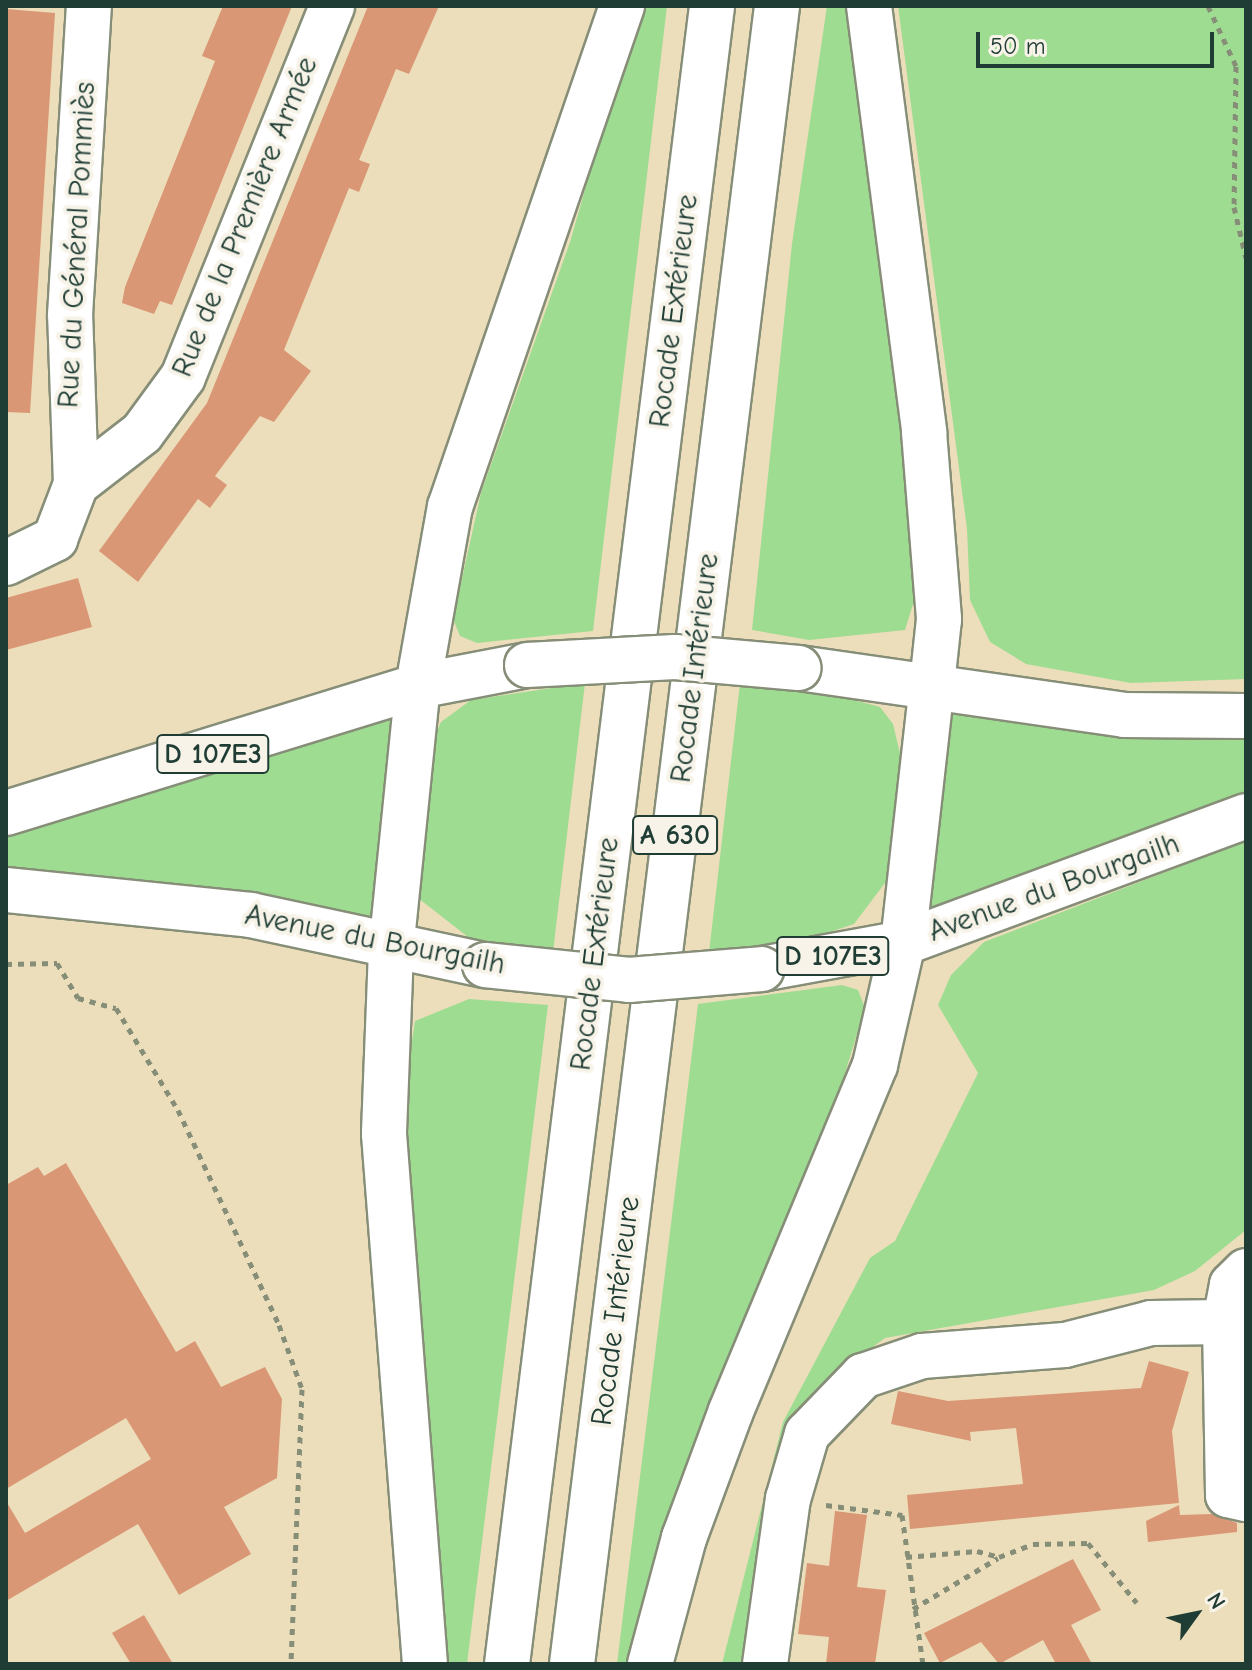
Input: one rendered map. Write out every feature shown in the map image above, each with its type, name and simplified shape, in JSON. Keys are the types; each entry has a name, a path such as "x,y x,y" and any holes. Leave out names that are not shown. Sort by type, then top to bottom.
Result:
{"main road":[{"name":"Rue du Général Pommiès","path":"76,484 70,315 89,6"},
{"name":"Rue de la Première Armée","path":"76,484 142,433 183,377 332,6"},
{"path":"425,1664 384,1134 391,950 418,686 450,507 622,6"},
{"name":"Rocade Extérieure","path":"507,1664 712,6"},
{"name":"Rocade Intérieure","path":"572,1664 777,6"},
{"path":"650,1664 684,1538 731,1411 875,1065 903,943 939,619 924,432 869,6"},
{"path":"6,563 55,539 76,484"},
{"name":"D 107E3","path":"6,813 418,686 527,665 675,657 932,684 1124,715 1246,716"},
{"name":"Avenue du Bourgailh","path":"6,890 251,915 391,950 485,965 629,980 762,969 903,943 1246,816"},
{"path":"1246,1271 1232,1285 1225,1322 1228,1495 1246,1499"},
{"path":"765,1664 788,1499 807,1434 863,1376 922,1356 1065,1345 1151,1323 1225,1322"}],"path":[{"path":"1208,6 1236,66 1234,207 1246,258"},
{"path":"6,964 57,963 78,998 116,1008 178,1110 279,1325 302,1389 291,1664"},
{"path":"788,1499 902,1515 923,1664"},
{"path":"913,1609 999,1557 1033,1544 1088,1543 1137,1603"},
{"path":"906,1557 977,1551 999,1557"}],"green space":[{"path":"638,6 667,6 593,631 477,643 460,636 453,619 481,493 570,242"},
{"path":"827,6 859,6 912,515 914,601 905,630 809,640 752,630 792,244"},
{"path":"898,6 1246,6 1246,679 1131,683 1026,664 990,642 970,600 967,529"},
{"path":"585,683 553,952 477,944 418,898 427,754 441,722 471,700"},
{"path":"740,683 820,691 880,707 893,724 904,770 891,875 854,924 794,944 709,953"},
{"path":"950,708 1124,735 1246,734 1246,801 923,917"},
{"path":"396,710 375,923 222,888 6,874 6,827"},
{"path":"1246,841 1246,1230 1195,1271 1154,1290 885,1338 817,1388 796,1413 771,1485 742,1664 722,1664 783,1422 870,1258 895,1241 978,1073 938,1005 951,975 984,942"},
{"path":"842,985 858,990 865,1008 833,1112 638,1664 617,1664 698,1004"},
{"path":"469,999 548,1005 467,1664 441,1664 406,1196 411,1048 415,1021"}],"building":[{"path":"223,6 292,6 172,305 160,301 154,314 122,303 125,287 215,61 202,56"},
{"path":"368,6 439,6 409,74 396,69 359,160 370,164 359,192 349,188 284,350 311,371 274,422 260,416 215,476 227,485 210,508 198,499 138,582 99,551 207,403"},
{"path":"6,9 55,13 30,413 6,412"},
{"path":"78,578 92,627 6,650 6,598"},
{"path":"66,1163 176,1352 195,1341 221,1387 265,1367 282,1399 277,1478 224,1507 251,1554 179,1595 138,1524 6,1601 6,1501 25,1533 151,1459 126,1418 6,1489 6,1185 38,1167 44,1176"},
{"path":"1149,1361 1189,1372 1172,1431 1179,1503 910,1529 907,1495 1023,1484 1016,1428 970,1432 971,1441 891,1424 898,1391 948,1401 1141,1388"},
{"path":"1179,1505 1180,1515 1212,1514 1237,1523 1237,1532 1148,1542 1146,1521"},
{"path":"835,1511 867,1515 857,1587 886,1590 875,1664 826,1664 829,1637 798,1634 807,1563 829,1566"},
{"path":"1073,1559 1101,1610 1071,1625 1092,1664 1056,1664 1043,1640 999,1664 981,1642 940,1663 924,1633"},
{"path":"144,1615 173,1664 131,1664 112,1633"}]}
